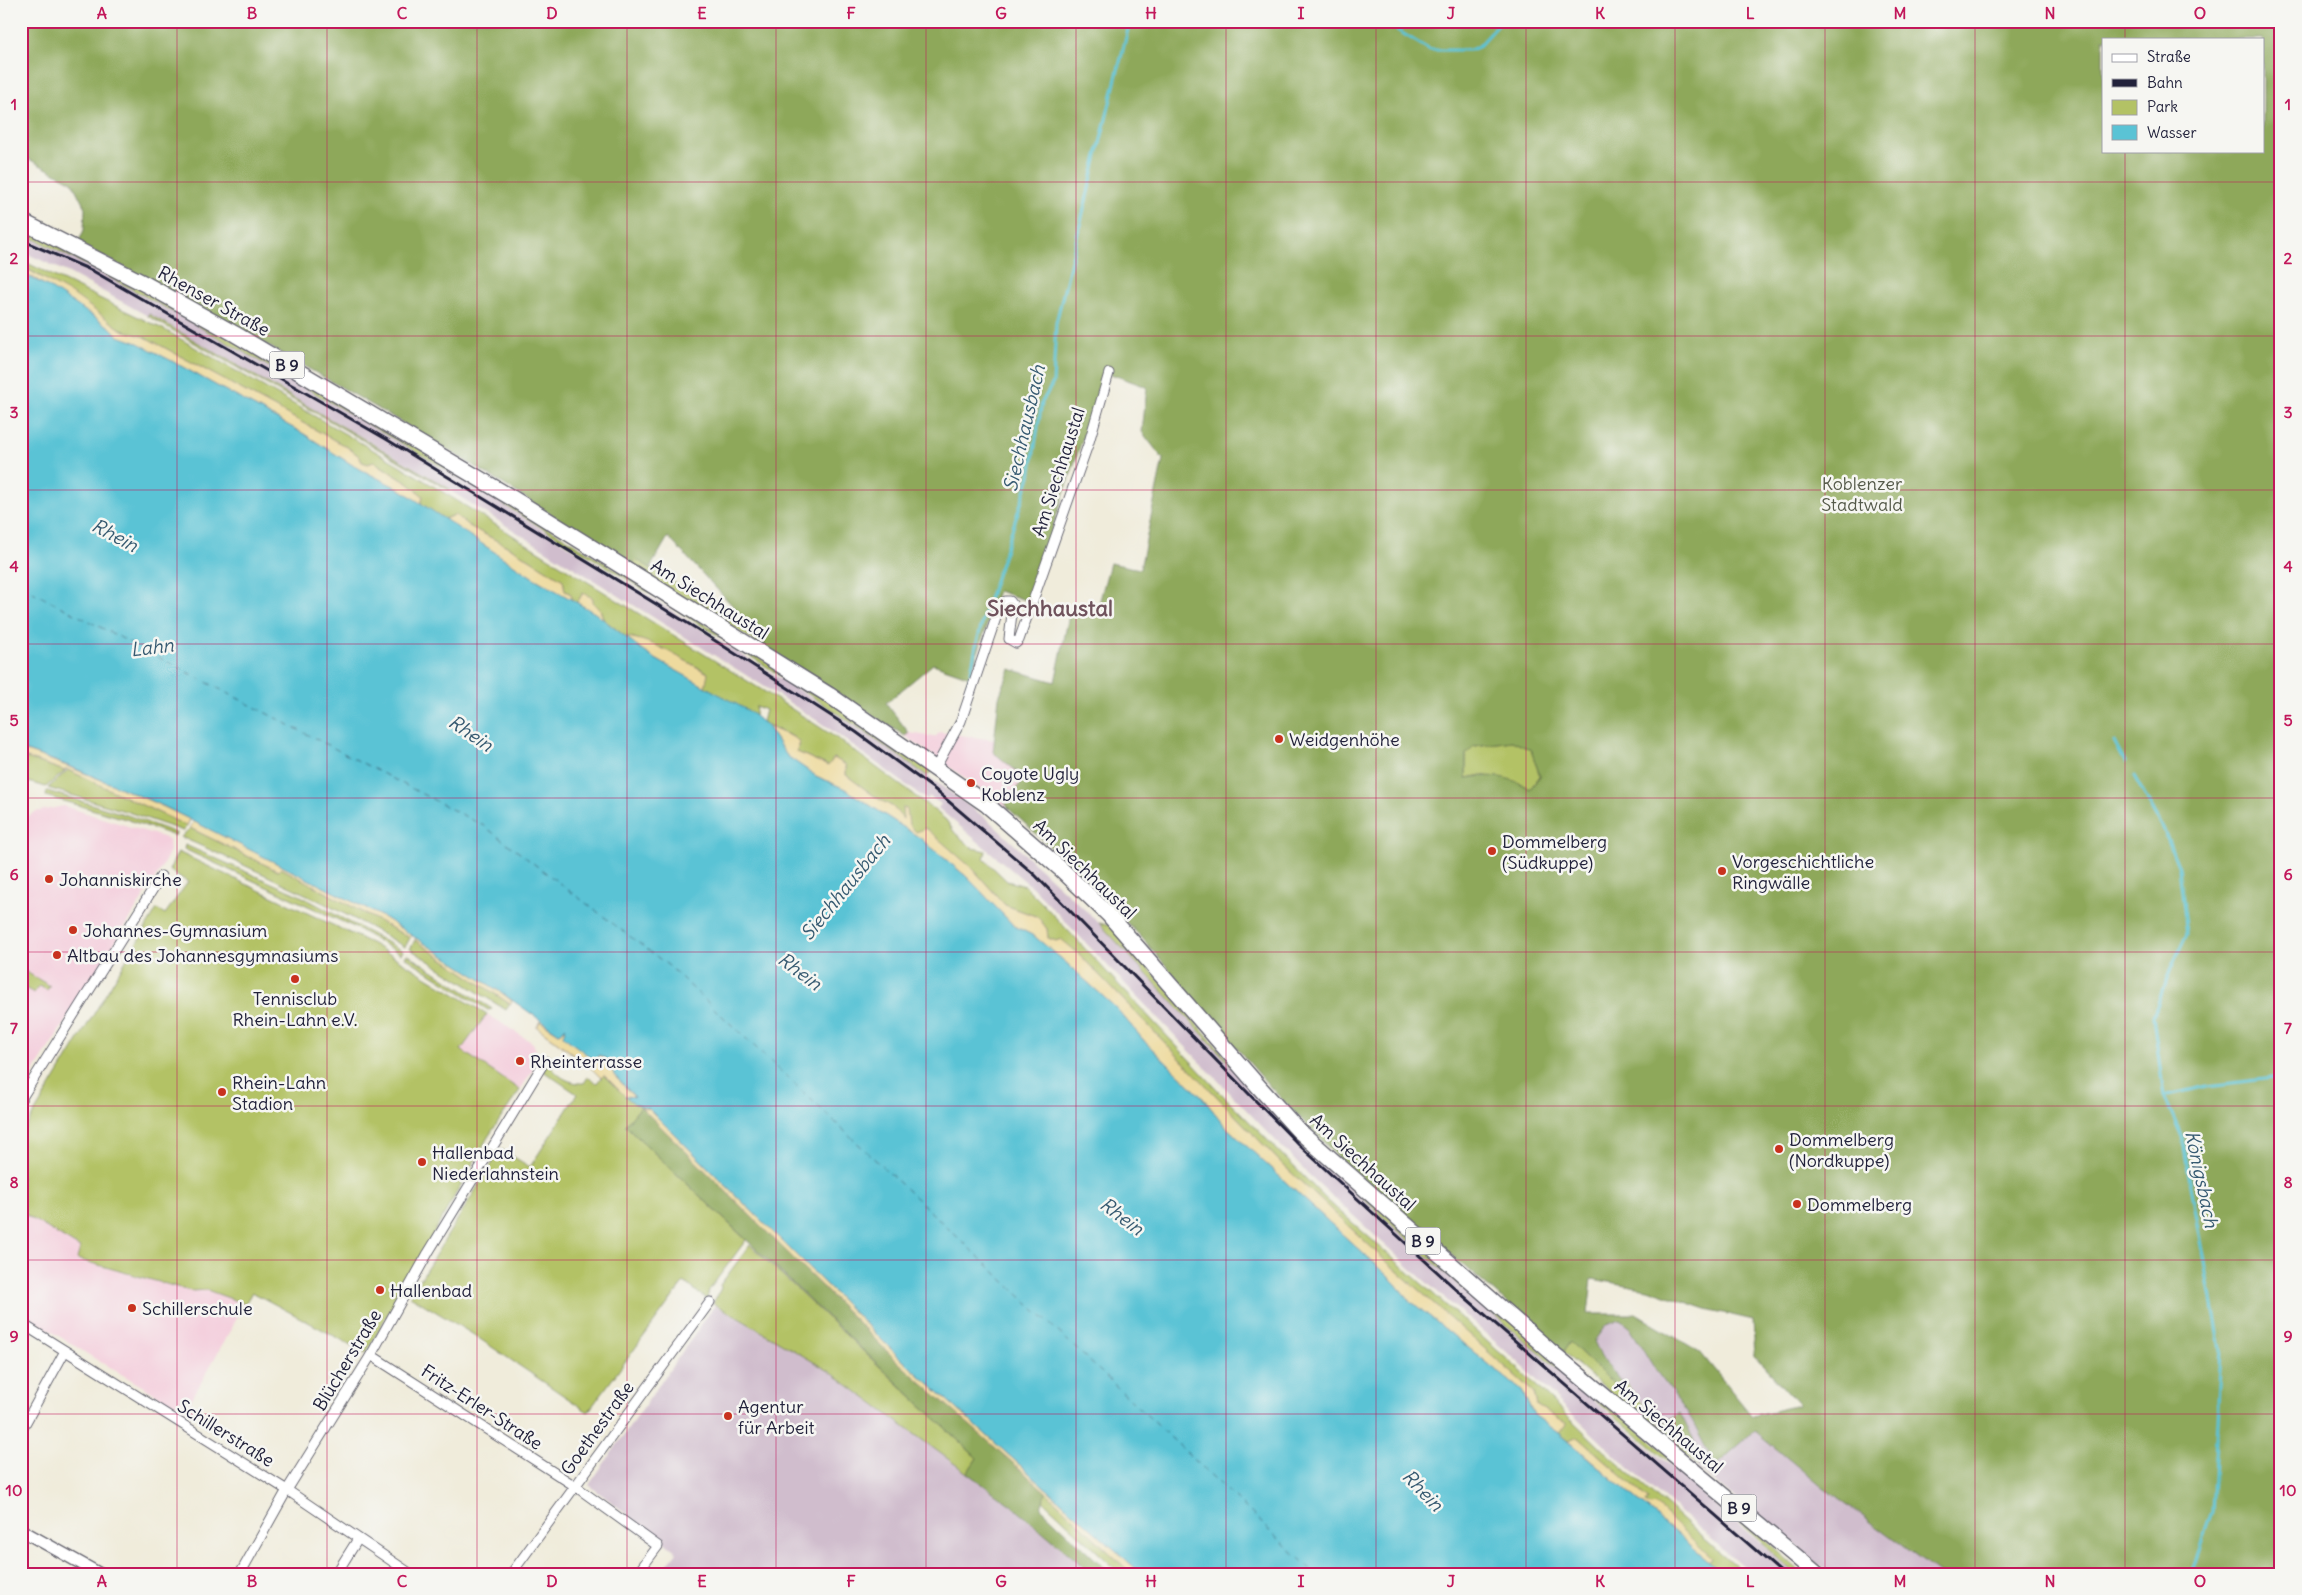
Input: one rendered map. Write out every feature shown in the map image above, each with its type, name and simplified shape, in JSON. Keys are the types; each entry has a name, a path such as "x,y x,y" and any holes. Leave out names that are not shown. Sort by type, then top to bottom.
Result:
{"main road":[{"name":"Rhenser Straße","path":"21,221 147,285 235,334 512,498"},
{"name":"Am Siechhaustal","path":"512,498 829,695 936,767 1014,826 1109,915 1298,1130 1549,1350 1817,1574"}],"street":[{"name":"Am Siechhaustal","path":"936,767 961,721 1000,606 1006,600 1013,605 1009,639 1016,644 1019,640 1086,449 1109,373"},
{"path":"21,1099 161,876"},
{"name":"Blücherstraße","path":"240,1574 287,1490 371,1355 428,1253 545,1061"},
{"name":"Goethestraße","path":"511,1574 710,1302"},
{"name":"Schillerstraße","path":"21,1323 287,1490 411,1574"},
{"path":"22,1427 65,1351"},
{"name":"Fritz-Erler-Straße","path":"371,1355 575,1486 658,1546 637,1574"},
{"path":"21,1530 100,1574"},
{"path":"336,1574 358,1539"}],"shaded area":[{"path":"21,233 73,256 145,295 470,484 875,738 987,819 1099,923 1271,1109 1341,1179 1478,1301 1796,1574 1752,1574 1621,1461 1517,1361 1410,1268 1305,1171 1032,887 938,808 941,804 929,796 927,800 830,729 449,490 450,488 150,314 148,316 69,273 21,251"},
{"path":"940,732 994,740 993,752 1025,778 1005,802 1008,808 905,736 909,733 935,737"},
{"name":"Johannes-Gymnasium","path":"64,806 169,839 170,851 158,874 21,1092 21,822 35,812"},
{"path":"487,1014 533,1043 540,1059 520,1090 461,1050"},
{"name":"Schillerschule","path":"21,1212 80,1248 77,1260 191,1291 207,1290 245,1304 185,1411 97,1360 21,1312"},
{"path":"715,1305 829,1371 1011,1505 1093,1574 653,1574 658,1567 663,1570 677,1552 589,1485"},
{"path":"1620,1320 1630,1328 1656,1371 1688,1413 1714,1466 1755,1431 1821,1486 1940,1574 1830,1574 1768,1522 1719,1486 1697,1468 1701,1455 1680,1413 1662,1426 1625,1381 1622,1383 1601,1357 1594,1341 1605,1325"}],"green space":[{"name":"Koblenzer Stadtwald","path":"21,21 2281,21 2281,1574 1940,1574 1821,1486 1755,1431 1715,1466 1688,1413 1656,1371 1630,1328 1620,1320 1606,1325 1594,1341 1601,1357 1622,1383 1616,1386 1570,1342 1563,1352 1336,1155 1272,1089 1142,938 1068,863 1008,808 1005,802 1025,778 993,752 999,697 1010,669 1055,682 1071,606 1097,611 1110,563 1140,569 1163,459 1142,432 1147,387 1105,372 1028,601 998,591 970,677 933,664 886,703 909,733 905,736 766,648 761,636 668,537 650,568 636,559 631,567 497,480 428,438 219,319 78,243 84,230 85,208 72,182 21,155","holes":["1512,741 1531,750 1540,776 1530,789 1515,781 1500,777 1466,778 1466,754 1474,746","1592,1279 1648,1289 1706,1309 1753,1320 1755,1356 1799,1405 1752,1416 1700,1352 1636,1314 1588,1314"]},
{"path":"21,227 118,274 404,439 819,694 932,771 927,776 817,699 647,591 448,471 168,309 110,277 21,233"},
{"path":"21,260 165,330 401,466 778,700 838,739 934,810 972,848 986,851 984,859 1007,881 1025,886 1216,1088 1328,1201 1523,1373 1604,1451 1745,1574 1723,1574 1709,1562 1712,1558 1645,1503 1648,1499 1578,1437 1569,1441 1559,1433 1566,1424 1537,1406 1534,1393 1388,1263 1282,1164 1078,953 1061,940 1056,941 1048,938 1047,929 1038,917 1005,905 973,869 926,829 916,832 898,815 893,807 877,798 846,775 846,765 834,758 829,766 797,752 795,738 762,722 765,710 756,706 755,716 705,687 707,672 663,649 634,638 626,637 603,619 600,609 583,593 577,603 572,600 571,594 565,591 563,580 518,552 469,526 455,515 444,519 421,504 423,496 409,484 375,462 368,464 362,462 359,456 347,447 145,337 113,325 37,274 21,266"},
{"path":"149,314 450,489 148,316"},
{"path":"636,559 761,636 766,648 631,567"},
{"path":"1512,741 1531,750 1540,776 1530,789 1483,775 1466,778 1466,754 1474,746"},
{"path":"21,756 65,771 46,787 21,780"},
{"path":"68,770 187,826 183,831 48,788"},
{"path":"47,791 127,815 176,833 175,836 126,819 46,796"},
{"path":"190,828 278,871 281,868 410,938 405,947 323,903 181,837"},
{"path":"185,845 299,895 403,951 401,954 354,927 184,849"},
{"path":"178,852 373,944 487,1014 461,1050 520,1090 488,1137 366,1353 252,1292 245,1304 207,1290 191,1291 77,1259 80,1248 21,1212 21,1135 157,909 165,914 188,882 169,870"},
{"path":"1099,923 1112,926 1261,1097"},
{"path":"415,940 510,1004 506,1010 410,949"},
{"path":"407,954 492,1009 488,1010 405,957"},
{"path":"21,969 50,986 47,990 39,986 34,993 21,986"},
{"path":"549,1062 559,1075 573,1082 584,1083 588,1077 597,1083 603,1075 641,1107 625,1125 746,1240 709,1290 707,1299 684,1282 588,1412 474,1335 410,1296 501,1149 530,1167 577,1094 543,1071"},
{"path":"641,1107 898,1362 1046,1492 1041,1508 1111,1574 1093,1574 1011,1505 967,1473 977,1458 625,1125"},
{"path":"1303,1140 1748,1524 1803,1574 1796,1574 1673,1465 1484,1307 1422,1253"},
{"path":"750,1245 977,1458 967,1473 829,1371 713,1303 721,1288 720,1285"},
{"path":"1570,1342 1616,1386 1624,1381 1656,1421 1674,1439 1694,1452 1699,1450 1701,1462 1699,1466 1633,1413 1563,1352"},
{"path":"1680,1413 1699,1450 1694,1452 1685,1449 1662,1426"},
{"path":"1046,1492 1132,1574 1121,1574 1043,1501"}],"sand":[{"path":"21,266 74,295 122,330 145,337 347,447 359,456 362,462 368,464 374,462 409,484 423,496 421,504 401,490 354,466 304,434 170,360 118,336 111,328 34,278 21,273"},
{"path":"455,515 469,526 518,552 563,580 565,591 571,594 572,600 532,577 444,519"},
{"path":"583,593 593,598 593,603 600,609 603,619 577,603"},
{"path":"626,637 658,646 708,673 705,687 650,656"},
{"path":"767,726 795,738 799,742 797,752 828,766 834,758 846,765 846,775 877,798 893,807 903,819 902,808 907,809 909,825 916,832 926,828 973,869 1005,905 1038,917 1047,929 1048,938 1056,941 1061,939 1078,953 1282,1164 1388,1263 1534,1393 1537,1406 1567,1423 1559,1433 1534,1415 1522,1391 1408,1299 1394,1282 1226,1127 1202,1097 1146,1043 1116,1008 1063,960 1034,936 1014,926 967,877 920,838 845,789 816,776 787,756"},
{"path":"21,749 107,782 169,809 190,819 187,826 66,769 65,771 21,756"},
{"path":"194,821 383,917 412,935 410,938 281,868 278,871 190,828"},
{"path":"416,937 502,993 512,1001 510,1004 415,940"},
{"path":"540,1021 559,1033 566,1027 563,1036 611,1062 614,1075 635,1098 625,1096 604,1075 601,1078 589,1066 537,1027"},
{"path":"641,1107 649,1109 899,1357 1142,1574 1132,1574 1046,1492 898,1362"},
{"path":"1578,1437 1648,1499 1645,1503 1650,1506 1656,1505 1712,1558 1709,1562 1569,1441"}],"water":[{"path":"21,273 49,287 111,328 118,336 138,343 170,360 304,434 354,466 401,490 532,577 595,613 650,656 749,711 767,726 787,756 816,776 845,789 920,838 967,877 1014,926 1034,936 1116,1008 1146,1043 1202,1097 1226,1127 1394,1282 1408,1299 1522,1391 1534,1415 1559,1433 1723,1574 1142,1574 899,1357 649,1109 635,1104 625,1096 635,1097 614,1075 611,1062 600,1055 594,1060 563,1036 566,1027 559,1033 502,993 383,917 163,806 69,766 21,749"}],"waterway":[{"name":"Siechhausbach","path":"967,693 985,611 1030,476 1042,402 1053,383 1056,323 1130,21"},
{"path":"1392,27 1430,50 1470,50 1478,47 1502,21"},
{"name":"Königsbach","path":"2114,741 2125,762"},
{"name":"Königsbach","path":"2134,776 2163,828 2179,868 2187,934 2170,970 2153,1017 2164,1096 2182,1137 2221,1349 2212,1512 2191,1574"},
{"path":"2164,1096 2207,1086 2281,1077"}],"ferry route":[{"path":"21,586 484,826 669,966 1316,1574"}],"railway":[{"path":"21,240 93,271 386,439 697,629 856,732 934,789 1035,875 1299,1145 1459,1292 1783,1574"}],"place":[{"name":"Weidgenhöhe","path":"1279,739"},
{"name":"Coyote Ugly Koblenz","path":"971,783"},
{"name":"Dommelberg (Südkuppe)","path":"1492,851"},
{"name":"Vorgeschichtliche Ringwälle","path":"1722,871"},
{"name":"Johanniskirche","path":"49,879"},
{"name":"Johannes-Gymnasium","path":"73,930"},
{"name":"Altbau des Johannesgymnasiums","path":"57,955"},
{"name":"Tennisclub Rhein-Lahn e.V.","path":"295,979"},
{"name":"Rheinterrasse","path":"520,1061"},
{"name":"Rhein-Lahn Stadion","path":"222,1092"},
{"name":"Dommelberg (Nordkuppe)","path":"1779,1149"},
{"name":"Hallenbad Niederlahnstein","path":"422,1162"},
{"name":"Dommelberg","path":"1797,1204"},
{"name":"Hallenbad","path":"380,1290"},
{"name":"Schillerschule","path":"132,1308"},
{"name":"Agentur für Arbeit","path":"728,1416"}],"district":[{"name":"Siechhaustal","path":"1050,608"}],"water label":[{"name":"Rhein","path":"115,535"},
{"name":"Lahn","path":"152,647"},
{"name":"Rhein","path":"471,733"},
{"name":"Rhein","path":"800,971"},
{"name":"Rhein","path":"1122,1216"},
{"name":"Rhein","path":"1423,1490"}]}
